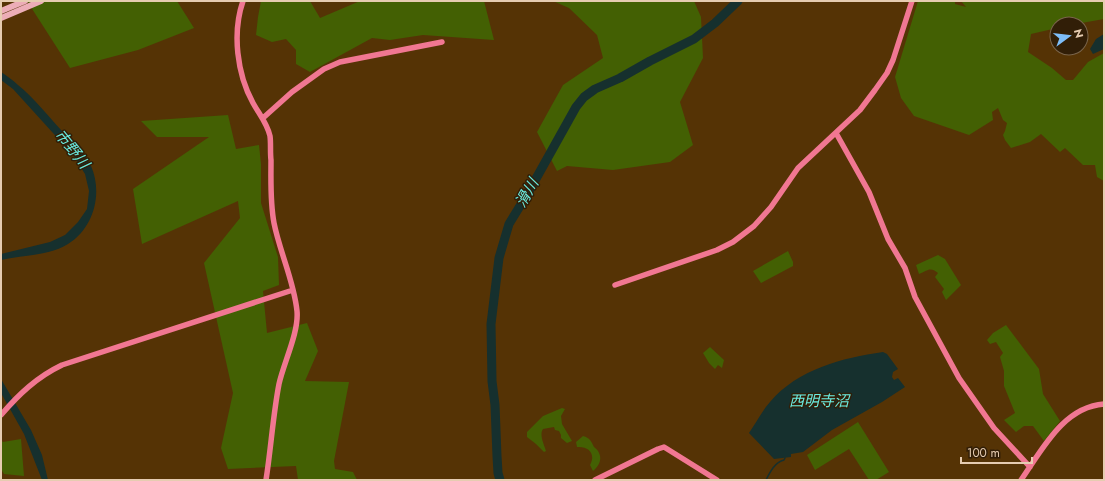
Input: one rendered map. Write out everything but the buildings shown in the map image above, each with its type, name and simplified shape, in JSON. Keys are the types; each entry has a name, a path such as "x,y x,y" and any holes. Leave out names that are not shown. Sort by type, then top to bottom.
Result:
{"main road":[{"path":"1,12 26,1"},
{"path":"1,18 41,1"}],"street":[{"path":"243,1 238,14 236,32 239,59 247,90 263,118 270,138 271,201 274,223 293,290 297,313 296,324 279,387 266,480"},
{"path":"615,285 717,250 733,242 754,226 771,207 798,168 860,110 887,73 897,48 912,1"},
{"path":"263,118 292,92 324,69 340,62 442,42"},
{"path":"836,133 869,192 888,239 905,268 915,297 959,378 994,428 1030,467"},
{"path":"2,414 20,394 38,378 62,365 293,290"},
{"path":"1021,480 1056,429 1070,416 1086,408 1104,404"},
{"path":"595,480 664,447 717,480"}],"green space":[{"path":"27,1 177,1 194,28 138,50 70,68"},
{"path":"261,1 310,1 320,18 360,1 484,1 494,40 423,35 390,40 372,38 310,72 296,64 296,50 286,39 272,42 256,35"},
{"path":"553,1 694,1 701,17 703,58 680,102 693,145 670,162 613,170 567,166 557,171 537,132 563,85 603,58 597,35 569,8"},
{"path":"918,1 955,1 955,4 966,7 961,1 1104,1 1104,19 1089,22 1089,16 1049,16 1049,30 1031,34 1028,52 1052,68 1066,80 1073,80 1088,62 1104,53 1104,181 1097,177 1095,165 1083,165 1065,148 1060,152 1041,134 1030,142 1011,148 1003,135 1007,123 1003,120 998,108 992,112 993,120 969,135 914,116 901,98 895,77"},
{"path":"228,115 236,149 259,145 261,164 261,203 278,257 279,285 263,291 267,333 307,323 318,351 305,381 349,382 334,461 335,469 353,472 357,480 298,480 296,466 228,469 221,448 233,393 204,263 240,218 238,201 142,244 133,189 209,137 157,137 141,121"},
{"path":"788,251 793,262 793,266 761,283 753,271"},
{"path":"938,255 945,259 961,285 946,300 942,292 944,289 935,277 938,273 931,269 919,274 916,265"},
{"path":"1006,325 1039,369 1043,394 1060,421 1044,441 1033,426 1024,426 1016,432 1004,420 1015,413 1004,386 1004,371 1000,357 1003,353 996,342 990,344 987,340 993,333"},
{"path":"710,347 724,360 722,368 718,365 715,369 703,353"},
{"path":"562,408 565,409 561,416 562,424 572,441 567,443 561,438 559,431 555,430 554,427 543,429 542,437 546,451 544,452 527,437 527,432 543,416"},
{"path":"858,422 889,472 876,480 869,480 849,449 815,470 807,455"},
{"path":"583,436 590,440 600,457 600,462 593,471 590,465 592,461 592,454 588,449 577,447 576,442"},
{"path":"21,439 24,476 4,474 1,469 1,440 3,442"}],"water":[{"path":"1104,34 1104,49 1093,54 1090,49 1096,39"},
{"name":"市野川","path":"1,72 14,81 30,96 82,152 91,166 95,176 96,198 94,209 84,229 68,244 53,251 1,260 1,254 50,242 65,235 78,222 87,209 89,191 85,174 73,155 13,89 1,80"},
{"name":"西明寺沼","path":"883,352 887,354 898,369 893,372 892,377 894,380 898,378 905,387 882,402 832,430 803,452 791,454 791,457 774,459 749,433 770,402 781,391 807,373 837,362"},
{"path":"1,379 31,430 42,455 48,480 42,480 24,434 1,393"}],"waterway":[{"name":"滑川","path":"500,480 498,473 495,405 492,381 491,324 499,258 509,224 576,107 584,97 595,89 620,78 694,39 715,23 738,1"},
{"path":"766,480 775,465 785,458"}]}
